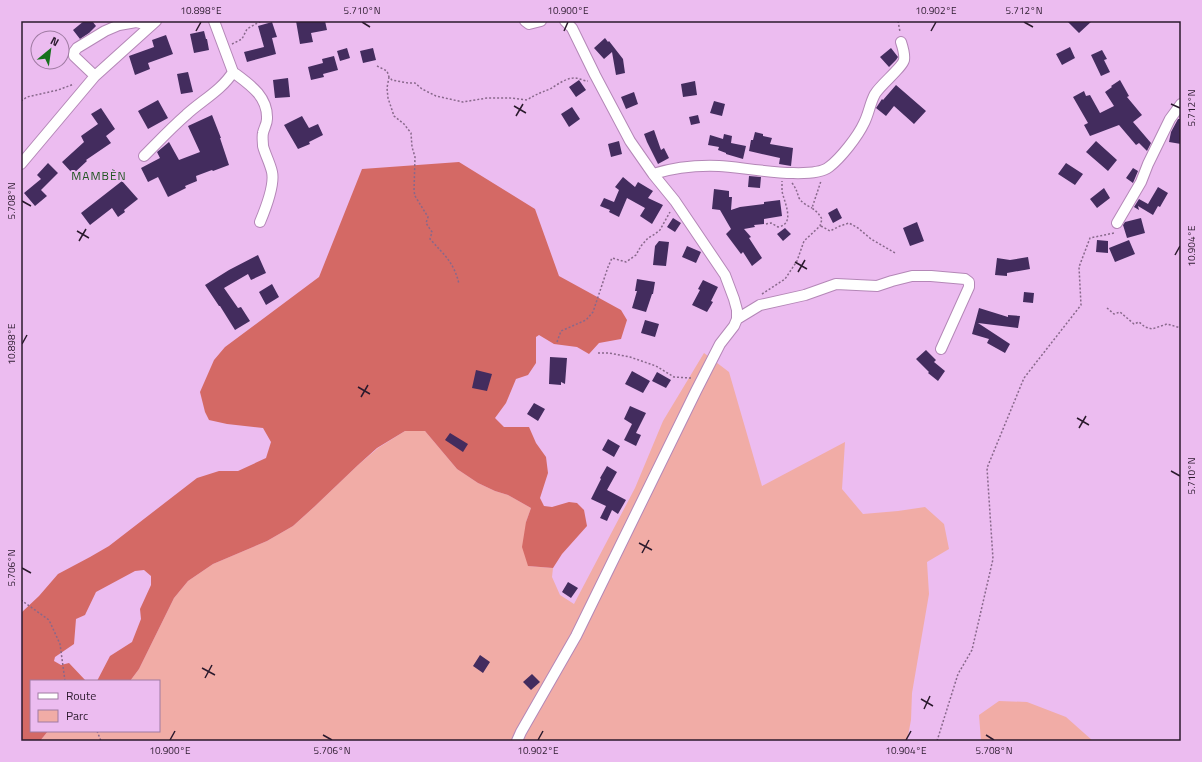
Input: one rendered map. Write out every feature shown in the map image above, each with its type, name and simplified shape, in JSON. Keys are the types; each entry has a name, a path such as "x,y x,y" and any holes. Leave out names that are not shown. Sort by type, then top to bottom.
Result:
{"street":[{"path":"214,21 233,72 253,87 262,97 266,106 268,120 263,134 263,146 272,174 272,183 260,222"},
{"path":"525,21 530,24 541,21"},
{"path":"517,741 576,636 702,378 720,344 734,326 737,319 735,305 725,274 630,141 595,76 572,28 566,21"},
{"path":"95,76 74,56 74,52 77,48 105,31 119,25 136,22 153,23"},
{"path":"21,164 95,76 153,23"},
{"path":"653,174 682,166 718,166 797,173 822,172 829,168 856,138 866,120 868,110 879,88 904,62 904,52 901,42"},
{"path":"144,156 187,114 216,90 233,72"},
{"path":"1117,223 1141,182 1170,119 1181,104"},
{"path":"737,319 760,305 805,295 836,284 877,286 912,276 931,276 965,280 969,282 969,287 941,349"}],"path":[{"path":"224,49 242,39 247,30 261,21"},
{"path":"377,66 387,71 389,77 387,88 388,98 394,116 404,124 411,133 412,147 415,157 414,191 415,196 428,217 426,223 432,232 430,239 449,260 456,273 459,284"},
{"path":"389,77 392,80 414,83 436,96 463,102 487,98 527,100 537,93 568,79 574,77 583,81 591,81 595,76"},
{"path":"21,101 27,97 58,90 75,84"},
{"path":"761,295 785,279 797,261 804,241 820,226 822,219 812,208 805,205 800,199 794,186 782,172"},
{"path":"766,224 771,223 778,227 786,223 788,210 782,192 782,172"},
{"path":"812,208 820,185 822,172"},
{"path":"557,342 561,331 586,320 593,312 612,258 626,262 636,255 648,238 660,230 675,202"},
{"path":"820,226 830,231 848,223 895,253"},
{"path":"937,741 958,674 972,650 993,559 987,468 1024,378 1081,305 1080,267 1090,238 1115,233 1117,223"},
{"path":"1107,308 1114,314 1120,312 1134,324 1139,322 1145,327 1152,329 1167,324 1181,328"},
{"path":"598,353 609,353 645,362 656,366 674,377 702,378"},
{"path":"21,600 49,620 60,644 65,680"}],"green space":[{"path":"704,353 729,372 762,486 845,442 842,489 863,514 925,507 944,524 949,549 927,562 929,594 912,693 911,720 907,741 40,741 47,732 160,732 160,680 131,680 139,669 174,598 188,581 213,564 267,541 293,526 378,448 405,431 425,431 457,469 478,483 508,495 531,508 526,522 528,566 553,568 552,577 560,595 574,604 635,488 663,421"},
{"path":"999,701 1027,702 1066,717 1093,741 981,741 979,715"}],"shaded area":[{"path":"459,162 535,209 559,276 621,310 627,320 621,339 599,343 589,354 577,347 554,344 539,335 536,337 536,363 528,375 516,379 506,403 495,418 504,427 529,427 536,443 546,457 548,473 540,498 544,506 552,507 569,502 577,503 584,510 587,526 562,554 553,568 528,566 522,547 526,522 531,508 508,495 478,483 457,469 425,431 405,431 377,448 293,526 267,541 213,564 188,581 174,598 139,669 131,680 98,680 110,656 132,642 141,619 140,609 151,585 151,576 144,570 135,571 96,592 85,615 76,619 74,644 55,657 54,661 61,665 69,663 85,680 30,680 30,732 47,732 40,741 21,741 21,613 39,596 58,574 109,546 197,478 219,471 238,471 266,458 271,442 263,428 227,424 209,420 205,412 200,392 214,360 225,347 319,277 362,169"}],"building":[{"path":"84,21 92,21 96,26 80,39 73,30"},
{"path":"296,21 325,21 327,30 311,33 313,42 300,44"},
{"path":"1067,21 1092,21 1079,33"},
{"path":"272,22 277,37 272,38 276,54 247,62 244,52 264,47 258,26"},
{"path":"204,31 209,50 194,53 190,34"},
{"path":"166,35 173,54 148,63 150,69 135,75 129,56 154,47 152,40"},
{"path":"605,38 623,59 625,73 616,75 612,52 604,59 594,48"},
{"path":"1070,47 1075,58 1062,65 1056,54"},
{"path":"347,48 350,58 340,61 337,51"},
{"path":"373,48 376,60 363,63 360,51"},
{"path":"891,48 898,57 889,67 880,57"},
{"path":"1102,50 1107,59 1104,60 1110,72 1101,76 1091,55"},
{"path":"334,56 338,70 323,74 324,77 311,80 308,67 323,63 322,59"},
{"path":"188,72 193,92 181,94 177,74"},
{"path":"288,78 290,97 275,98 273,80"},
{"path":"579,80 586,90 576,97 569,87"},
{"path":"1120,80 1129,96 1127,97 1142,115 1133,122 1151,143 1147,151 1139,143 1136,145 1119,125 1090,136 1084,125 1088,123 1073,97 1084,91 1086,96 1090,95 1100,113 1114,106 1105,92"},
{"path":"695,81 697,95 683,97 681,84"},
{"path":"896,85 926,111 914,124 894,106 886,116 876,108 882,99 883,100"},
{"path":"634,92 638,104 626,109 621,97"},
{"path":"158,100 168,118 148,129 138,111"},
{"path":"714,101 725,104 722,116 710,113"},
{"path":"572,107 580,119 569,127 561,114"},
{"path":"101,108 115,129 106,136 111,143 86,160 87,161 73,174 62,162 84,142 81,136 98,124 91,114"},
{"path":"212,115 229,165 196,176 197,181 185,186 186,188 168,197 158,177 148,182 141,168 160,158 157,152 169,142 179,160 200,152 188,126"},
{"path":"698,115 700,123 691,125 689,117"},
{"path":"302,116 309,128 318,124 323,135 309,142 310,144 298,149 284,125"},
{"path":"1178,119 1181,119 1181,144 1169,142 1171,132"},
{"path":"654,130 661,150 664,148 669,158 658,164 644,134"},
{"path":"755,132 772,138 770,144 793,148 791,166 779,164 780,158 749,151 751,140 753,140"},
{"path":"724,134 732,136 731,143 746,146 743,159 718,150 719,147 708,145 710,135 723,139"},
{"path":"619,141 622,154 611,157 608,144"},
{"path":"1096,141 1117,160 1108,171 1086,152"},
{"path":"48,163 58,173 41,190 47,196 35,206 24,193 41,179 37,175"},
{"path":"1066,163 1083,174 1075,185 1058,174"},
{"path":"1133,168 1138,171 1133,183 1126,178"},
{"path":"749,176 761,177 760,188 748,187"},
{"path":"623,177 635,187 638,182 653,191 648,198 663,205 652,224 640,216 645,208 627,198 619,217 609,212 610,210 600,206 604,198 614,202 619,190 615,187"},
{"path":"122,181 138,199 118,217 112,208 90,225 81,213"},
{"path":"1158,187 1168,193 1160,207 1158,206 1153,215 1138,206 1139,210 1134,207 1139,199 1148,204"},
{"path":"1104,188 1110,198 1097,208 1090,199"},
{"path":"714,189 729,191 729,197 732,197 731,210 740,207 764,204 764,202 780,200 782,216 764,219 764,224 754,225 755,227 744,229 751,237 749,238 762,258 752,266 743,252 741,254 726,234 731,229 720,210 712,209"},
{"path":"837,208 842,218 833,223 828,213"},
{"path":"673,218 681,223 675,232 667,227"},
{"path":"1141,218 1145,233 1127,238 1123,225 1125,222"},
{"path":"917,222 924,241 910,246 903,228"},
{"path":"785,228 791,234 783,241 777,234"},
{"path":"1097,240 1108,241 1108,253 1096,252"},
{"path":"1129,240 1135,254 1115,262 1109,248"},
{"path":"659,241 669,242 666,266 653,265 655,246"},
{"path":"687,246 701,252 696,263 682,257"},
{"path":"258,255 266,273 251,280 248,274 224,288 238,308 241,307 250,321 235,330 205,285 229,270"},
{"path":"1028,257 1030,269 1007,273 1007,276 995,275 997,258 1010,260"},
{"path":"637,279 655,282 653,294 646,312 632,308 637,291 635,291"},
{"path":"703,280 718,287 711,301 713,302 707,312 692,305 700,290 698,289"},
{"path":"272,284 279,297 266,305 259,292"},
{"path":"1024,292 1034,293 1033,303 1023,302"},
{"path":"979,308 1008,317 1008,315 1020,316 1018,328 978,323 1010,344 1005,353 987,343 989,339 972,334"},
{"path":"645,320 659,324 655,337 641,333"},
{"path":"926,350 936,360 934,362 945,371 938,381 928,373 929,372 916,359"},
{"path":"550,357 567,358 565,384 561,382 561,385 549,384"},
{"path":"476,370 492,374 487,391 472,388"},
{"path":"632,371 650,381 643,393 625,384"},
{"path":"657,372 671,380 666,388 652,381"},
{"path":"534,403 545,409 538,421 527,414"},
{"path":"630,406 646,413 636,433 641,435 636,446 624,440 632,424 624,419"},
{"path":"450,433 468,444 463,452 445,440"},
{"path":"608,439 620,446 614,457 602,450"},
{"path":"607,466 617,472 607,490 626,500 618,514 612,510 607,521 600,518 606,506 591,499"},
{"path":"568,582 578,588 571,598 562,592"},
{"path":"480,655 490,662 483,673 473,666"},
{"path":"532,674 540,682 531,690 523,682"}],"district":[{"name":"MAMBÈN","path":"99,176"}]}
